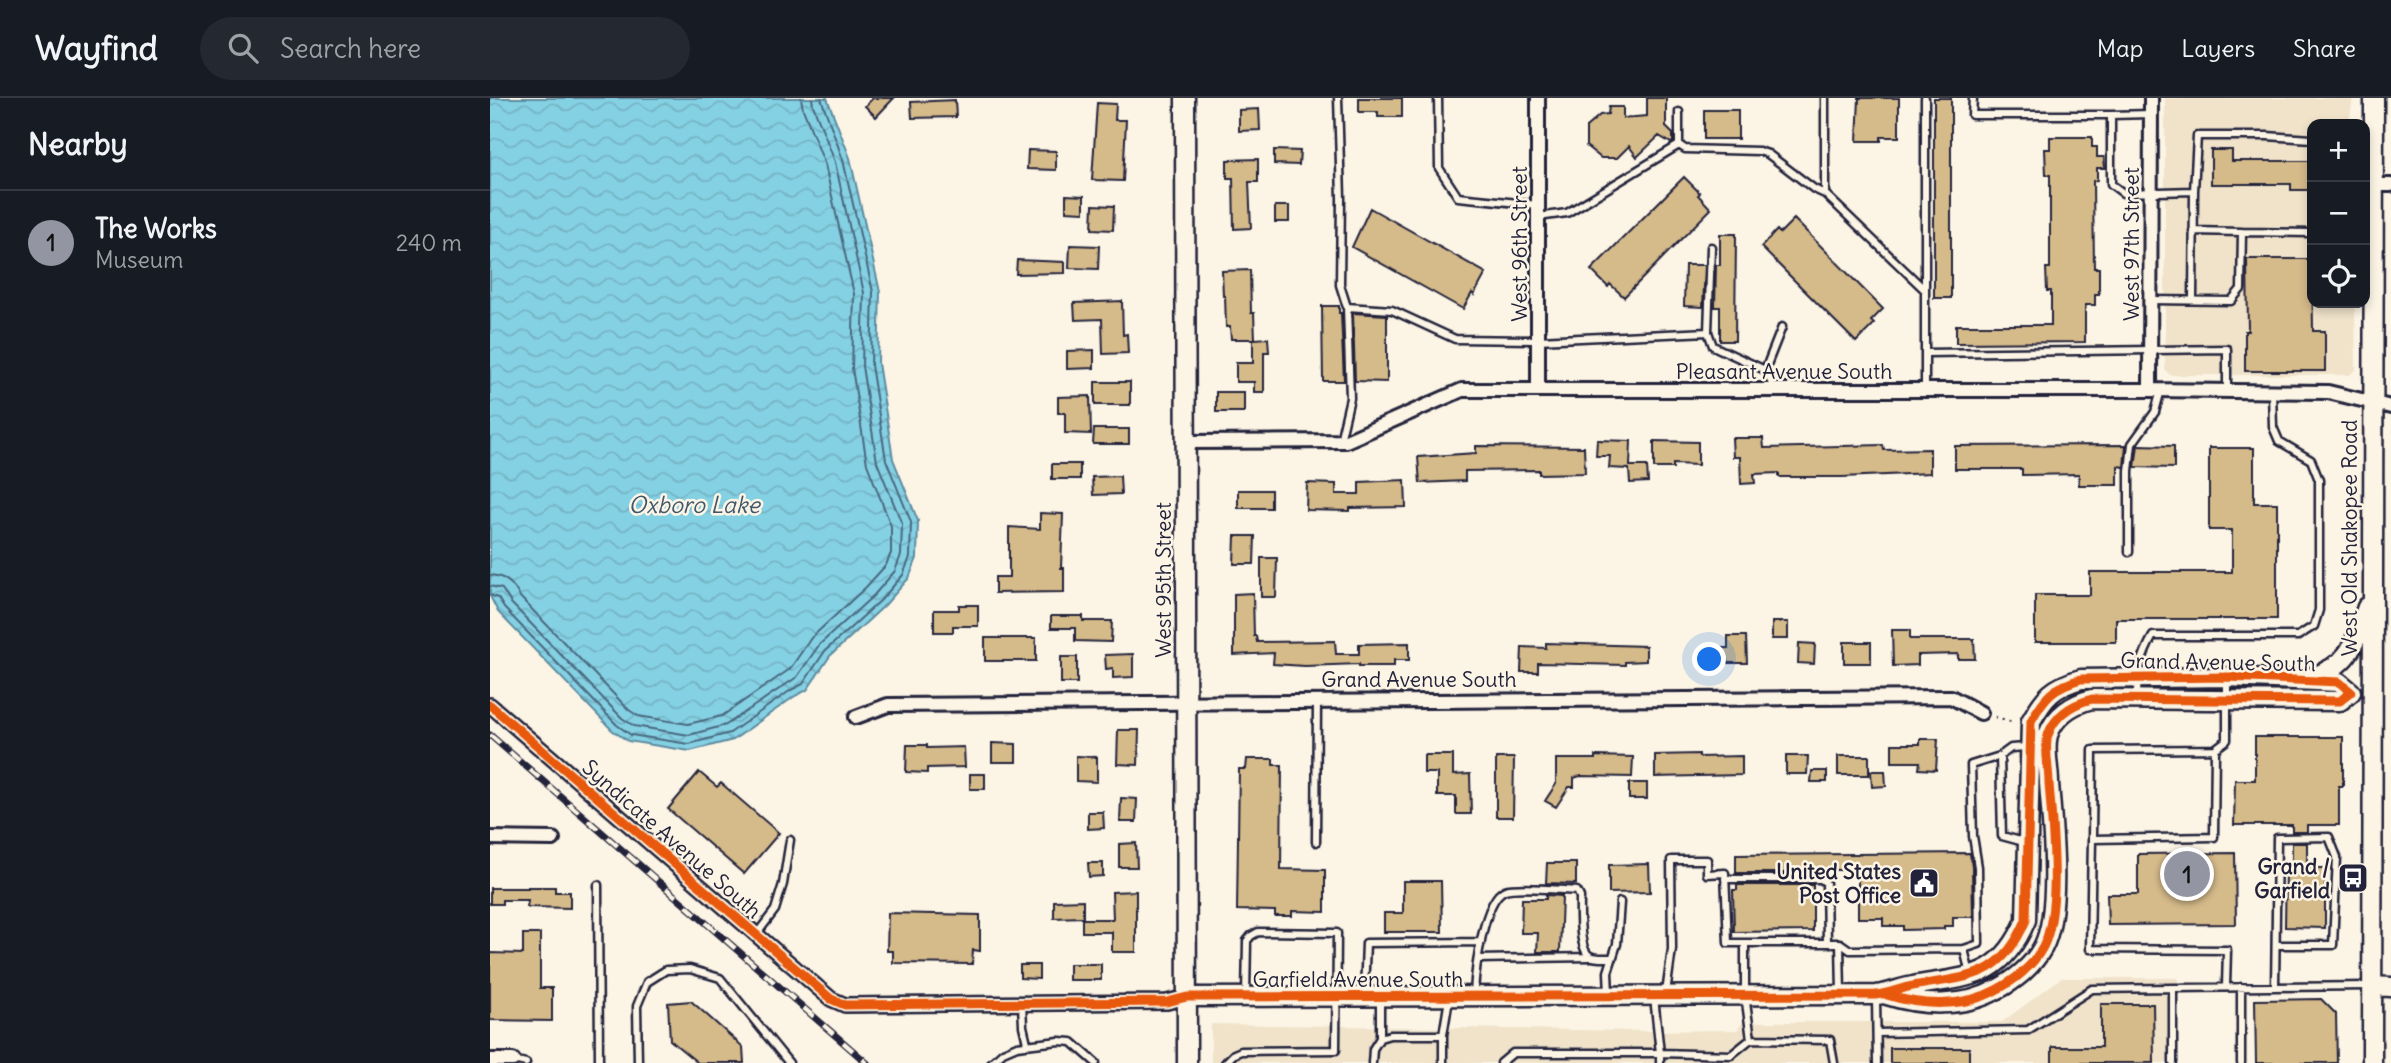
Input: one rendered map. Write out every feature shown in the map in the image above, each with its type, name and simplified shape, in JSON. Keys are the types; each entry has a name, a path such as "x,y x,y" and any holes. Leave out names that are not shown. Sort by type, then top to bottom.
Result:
{"street":[{"name":"West 95th Street","path":"1185,98 1187,1063"},
{"name":"West 96th Street","path":"1538,98 1538,390"},
{"name":"West 97th Street","path":"2151,98 2149,351 2155,390"},
{"name":"West Old Shakopee Road","path":"2370,230 2382,185 2374,98"},
{"name":"West Old Shakopee Road","path":"2369,245 2373,403 2372,1063"},
{"name":"Pleasant Avenue South","path":"1186,442 1346,441 1462,390 2329,392 2391,407"},
{"path":"2305,679 2324,673 2346,658 2372,594"},
{"name":"Grand Avenue South","path":"2029,747 2031,721 2045,698 2062,684 2081,679 2305,679 2339,682 2351,692 2340,701 2092,699 2077,703 2055,720 2048,737 2048,749"},
{"path":"2351,692 2391,692"},
{"name":"Grand Avenue South","path":"856,717 888,705 1951,697 1981,713"},
{"name":"Syndicate Avenue South","path":"490,705 831,999"},
{"path":"2029,747 2048,749 2053,843 2027,843 2029,747"},
{"path":"490,838 553,839"},
{"name":"Garfield Avenue South","path":"1882,995 1909,986 1970,977 2001,960 2018,941 2026,920 2027,843"},
{"name":"Garfield Avenue South","path":"831,999 845,1005 1167,1002 1187,997 1882,995 1907,1001 1945,1003 1988,995 2010,983 2043,947 2053,901 2053,843"},
{"path":"2372,986 2391,987"},
{"path":"490,1060 519,1062"}],"lane":[{"path":"1338,98 1340,285 1348,307 1350,398 1340,441"},
{"path":"1438,98 1439,168 1458,197 1538,211 1567,213 1679,145"},
{"path":"1825,98 1825,194"},
{"path":"1925,98 1925,390"},
{"path":"1973,98 1972,115 2151,114"},
{"path":"1679,112 1679,145"},
{"path":"2111,115 2111,184 2123,193 2194,191"},
{"path":"2193,300 2197,136 2307,139"},
{"path":"1679,145 1685,149 1759,151 1768,154 1814,189 1825,194 1925,290"},
{"path":"2193,231 2307,233"},
{"path":"2150,300 2231,301 2241,289 2242,232"},
{"path":"1711,247 1708,332 1713,346 1765,370 1775,390"},
{"path":"1348,307 1392,310 1455,339 1538,340 1708,332"},
{"path":"1765,370 1782,327"},
{"path":"1925,353 2227,349 2227,391"},
{"path":"2129,552 2129,471 2132,444 2155,412 2155,390"},
{"path":"2137,699 2137,677 2142,656 2152,636 2298,636 2314,626 2319,610 2319,480 2311,460 2279,441 2273,427 2272,392"},
{"path":"2226,987 2227,950 2090,949 2093,750 2215,749 2227,740 2227,677"},
{"path":"1316,842 1317,703"},
{"path":"1660,1063 1660,996 1672,949 1671,860 1707,860 1707,874 1725,873 1728,943 1840,943 1850,950 1964,949 1979,944 1978,867 1973,836 1971,765 2000,756 2011,748 2029,747"},
{"path":"2092,839 2214,838 2215,749"},
{"path":"2000,756 2002,836 2027,843"},
{"path":"2275,987 2277,838 2329,837 2337,857 2333,945 2276,945"},
{"path":"756,935 775,910 783,884 790,840"},
{"path":"1725,879 1821,880 1826,883 1827,943"},
{"path":"598,885 599,1063"},
{"path":"1474,996 1481,942 1496,897 1506,890 1577,891 1580,897 1581,940 1587,954 1592,957"},
{"path":"1609,996 1608,972 1617,944 1620,902"},
{"path":"1225,1063 1241,1051 1336,1051 1337,933 1258,932 1251,936 1247,941 1246,997"},
{"path":"1380,1038 1366,943 1481,942"},
{"path":"1745,943 1745,995 1751,1040"},
{"path":"1840,943 1841,995"},
{"path":"1964,949 1970,977"},
{"path":"1478,959 1612,958"},
{"path":"638,1063 637,1006 647,982 666,970 690,969 720,978 789,1063"},
{"path":"1877,1033 2028,1030 2092,989 2372,986"},
{"path":"2241,987 2241,1063"},
{"path":"2173,988 2173,1063"},
{"path":"1877,1063 1877,1033 1882,995"},
{"path":"1443,1063 1443,1035 1449,996"},
{"path":"1022,1003 1027,1043"},
{"path":"1372,1063 1373,1049 1380,1038 1390,1035 1443,1035"},
{"path":"1502,1063 1513,1053 1731,1055 1751,1040 1830,1040 1834,1063"},
{"path":"991,1063 1003,1052 1027,1043 1072,1042 1096,1063"}],"path":[{"path":"1981,713 2012,722"}],"shaded area":[{"path":"2165,98 2353,98 2350,119 2307,119 2307,308 2355,309 2356,370 2349,375 2170,375 2165,370"},
{"path":"2061,978 2178,978 2176,1063 1211,1063 1211,1024 1643,1031 1737,1030 1743,1022 2002,1022"}],"water":[{"name":"Oxboro Lake","path":"490,98 827,98 850,158 880,292 878,363 893,459 918,521 917,558 909,578 885,605 830,656 807,690 733,740 690,751 628,741 612,730 498,612 490,596"}],"building":[{"path":"873,98 894,98 876,117 865,106"},
{"path":"1359,98 1402,98 1402,117 1378,117 1378,112 1359,112"},
{"path":"1647,98 1666,98 1666,127 1673,134 1673,142 1659,136 1637,157 1629,146 1617,158 1601,158 1586,146 1586,127 1600,115 1608,114 1609,107 1623,107 1623,118 1647,116"},
{"path":"1859,98 1899,98 1899,137 1881,137 1881,141 1857,141"},
{"path":"1934,98 1951,98 1951,298 1934,298"},
{"path":"955,100 956,117 912,118 911,102"},
{"path":"1097,103 1116,104 1115,120 1126,120 1123,181 1092,180"},
{"path":"1259,109 1260,130 1239,131 1239,110"},
{"path":"1704,110 1738,110 1738,139 1704,139"},
{"path":"2050,137 2092,137 2092,147 2097,147 2097,157 2104,157 2105,168 2097,168 2097,180 2093,181 2094,268 2099,268 2099,294 2095,294 2095,305 2085,305 2085,342 1956,343 1956,325 2051,325 2051,291 2047,291 2046,268 2050,268 2050,175 2046,175 2045,149 2050,149"},
{"path":"1028,150 1056,151 1056,170 1027,169"},
{"path":"1274,150 1300,151 1299,165 1274,164"},
{"path":"2211,150 2232,150 2232,161 2307,161 2307,190 2291,190 2291,184 2211,184"},
{"path":"1258,159 1258,182 1249,182 1251,228 1234,229 1233,178 1227,178 1227,160"},
{"path":"1684,177 1711,209 1624,297 1610,284 1608,287 1591,270"},
{"path":"1066,195 1084,196 1084,212 1066,211"},
{"path":"1093,205 1114,206 1113,230 1092,229"},
{"path":"1275,206 1289,206 1289,222 1275,222"},
{"path":"1370,208 1486,273 1463,309 1352,247"},
{"path":"1794,219 1883,309 1871,321 1874,324 1856,342 1761,247 1777,230 1780,233"},
{"path":"1720,234 1736,234 1735,341 1720,341 1720,307 1715,307 1716,265 1720,265"},
{"path":"1070,245 1099,246 1098,269 1069,268"},
{"path":"2247,259 2307,259 2307,308 2313,308 2313,331 2325,331 2325,371 2245,371 2245,331 2248,331"},
{"path":"1017,260 1065,262 1065,273 1016,274"},
{"path":"1685,265 1705,265 1703,307 1684,306"},
{"path":"1250,270 1251,313 1254,313 1255,339 1268,338 1269,352 1264,352 1264,392 1254,392 1254,382 1236,382 1236,363 1253,363 1253,339 1231,339 1230,327 1226,327 1222,271"},
{"path":"1122,301 1123,335 1127,334 1128,353 1103,354 1102,319 1075,320 1074,303"},
{"path":"1322,306 1339,306 1344,381 1323,381"},
{"path":"1353,313 1387,315 1387,382 1355,381"},
{"path":"1094,350 1094,368 1067,369 1067,351"},
{"path":"1095,382 1130,382 1130,405 1095,405"},
{"path":"1216,392 1244,392 1244,412 1216,412"},
{"path":"1090,396 1091,434 1065,433 1065,413 1058,413 1058,397"},
{"path":"1094,429 1129,429 1129,444 1093,444"},
{"path":"1732,438 1763,438 1764,448 1883,445 1884,450 1930,449 1930,473 1842,477 1779,477 1779,473 1754,474 1755,483 1741,484 1740,457 1733,457"},
{"path":"1597,440 1631,441 1630,466 1647,466 1648,482 1630,483 1629,469 1609,468 1610,456 1596,456"},
{"path":"1654,441 1698,442 1698,465 1673,464 1673,468 1654,468"},
{"path":"2126,445 2124,467 2118,466 2118,485 2079,485 2079,474 2022,475 2022,469 1955,469 1955,446"},
{"path":"2138,445 2174,446 2174,468 2135,467"},
{"path":"1476,446 1584,447 1585,473 1539,474 1539,470 1465,471 1465,481 1420,483 1418,457 1476,453"},
{"path":"2209,448 2254,448 2254,503 2277,503 2277,619 2116,619 2116,642 2035,642 2035,595 2090,595 2090,572 2232,572 2232,530 2209,530"},
{"path":"1052,464 1080,464 1080,479 1052,479"},
{"path":"1120,476 1121,494 1093,495 1092,477"},
{"path":"1405,480 1406,507 1350,508 1350,511 1306,510 1307,483 1336,484 1336,494 1359,494 1359,482"},
{"path":"1238,490 1271,490 1271,508 1238,508"},
{"path":"1040,513 1063,514 1061,568 1064,568 1064,592 995,593 995,577 1009,577 1009,527 1040,529"},
{"path":"1235,536 1255,536 1254,564 1234,564"},
{"path":"1261,558 1277,558 1276,597 1261,597"},
{"path":"1253,593 1254,636 1257,642 1335,641 1336,654 1359,654 1359,644 1409,643 1409,660 1394,660 1394,666 1305,666 1273,664 1274,653 1234,655 1234,594"},
{"path":"959,605 978,605 978,626 953,626 953,632 934,632 934,610 959,610"},
{"path":"1051,616 1083,616 1083,621 1112,621 1111,642 1075,641 1075,628 1051,628"},
{"path":"1772,622 1788,622 1788,639 1772,639"},
{"path":"1892,630 1910,630 1910,639 1974,639 1975,659 1958,659 1958,654 1918,655 1918,665 1893,666"},
{"path":"1728,636 1746,636 1747,663 1727,663 1727,660 1719,660 1719,648 1728,648"},
{"path":"985,638 1036,638 1036,661 985,661"},
{"path":"1844,642 1871,642 1871,663 1844,663"},
{"path":"1546,643 1646,646 1646,661 1625,662 1625,665 1538,663 1538,672 1521,672 1522,647 1546,648"},
{"path":"1799,643 1815,644 1814,664 1798,663"},
{"path":"1133,654 1133,677 1113,678 1113,668 1106,669 1105,655"},
{"path":"1061,657 1077,657 1077,683 1061,683"},
{"path":"1118,730 1139,730 1138,765 1117,764"},
{"path":"2255,737 2343,737 2343,786 2339,786 2339,825 2307,825 2307,832 2292,832 2292,825 2234,825 2235,780 2255,780"},
{"path":"1920,739 1938,739 1936,770 1919,769 1920,762 1892,762 1892,744 1920,744"},
{"path":"992,743 1016,744 1016,762 992,762"},
{"path":"907,745 927,745 927,748 964,747 965,767 927,768 927,773 906,772"},
{"path":"1699,754 1699,757 1742,756 1742,775 1655,777 1655,755"},
{"path":"1424,755 1453,755 1453,775 1470,774 1471,814 1456,814 1456,796 1437,796 1437,773 1424,773"},
{"path":"1076,756 1097,757 1097,782 1076,781"},
{"path":"1595,756 1633,757 1632,777 1580,776 1574,778 1574,787 1569,787 1556,807 1545,801 1556,784 1556,759 1595,759"},
{"path":"1786,756 1808,756 1807,774 1786,774"},
{"path":"1838,756 1869,756 1869,775 1838,775"},
{"path":"1496,758 1514,758 1513,817 1496,817"},
{"path":"1247,759 1273,759 1273,765 1282,765 1281,869 1325,870 1325,912 1292,911 1292,916 1275,916 1275,911 1237,910 1239,769 1246,769"},
{"path":"1812,771 1827,771 1827,782 1811,782"},
{"path":"1871,771 1885,771 1886,786 1872,787"},
{"path":"699,772 717,787 721,783 779,833 744,874 668,809"},
{"path":"970,774 985,774 985,789 970,789"},
{"path":"1629,783 1647,783 1647,799 1629,799"},
{"path":"1121,798 1137,799 1136,822 1120,822"},
{"path":"1088,812 1103,812 1104,828 1088,829"},
{"path":"1136,843 1137,867 1119,867 1119,844"},
{"path":"2292,843 2307,843 2307,868 2325,868 2325,928 2285,927 2286,867 2292,867"},
{"path":"1970,853 1973,917 1953,917 1953,926 1944,926 1944,929 1903,930 1903,926 1883,926 1883,918 1858,918 1858,870 1736,873 1736,855"},
{"path":"2235,853 2236,924 2108,925 2107,894 2138,894 2138,854"},
{"path":"1088,863 1103,863 1103,876 1089,877"},
{"path":"1547,863 1576,863 1576,884 1546,883"},
{"path":"1649,864 1650,892 1609,893 1609,865"},
{"path":"1403,881 1441,881 1442,932 1384,932 1384,913 1403,913"},
{"path":"1737,885 1813,885 1813,931 1734,932 1733,890 1737,890"},
{"path":"555,887 555,892 570,892 570,908 527,907 528,900 502,900 502,904 490,904 490,888"},
{"path":"1136,891 1136,952 1112,952 1112,932 1082,932 1082,919 1113,919 1112,892"},
{"path":"1546,895 1562,896 1560,952 1537,952 1538,933 1521,933 1522,899 1546,899"},
{"path":"1083,900 1083,917 1054,918 1054,901"},
{"path":"888,913 980,915 980,951 973,950 972,964 893,963 893,951 887,951"},
{"path":"523,934 540,934 540,988 552,988 552,1021 490,1020 490,953 523,954"},
{"path":"1069,964 1101,964 1101,980 1069,980"},
{"path":"1020,965 1039,965 1039,979 1020,978"},
{"path":"2321,999 2336,1014 2337,1063 2256,1063 2255,1000"},
{"path":"691,1001 743,1047 744,1063 698,1063 670,1040 668,1003"},
{"path":"2101,1004 2153,1004 2154,1063 2052,1063 2052,1047 2101,1047"},
{"path":"1890,1048 1969,1048 1969,1063 1890,1063"}],"railway":[{"path":"490,735 867,1063"}],"cycle path":[{"path":"490,705 831,999 845,1005 1167,1002 1187,997 1876,995 1966,977 1994,965 2006,954 2026,920 2031,721 2041,705 2057,689 2081,679 2227,677 2339,682 2351,692 2340,701 2092,699 2072,707 2055,722 2047,740 2054,890 2049,931 2039,954 2010,982 1970,1000 1928,1003 1887,995"}],"place":[{"name":"The Works","path":"2187,874"},
{"name":"Grand / Garfield","path":"2353,878"},
{"name":"United States Post Office","path":"1924,883"}]}
